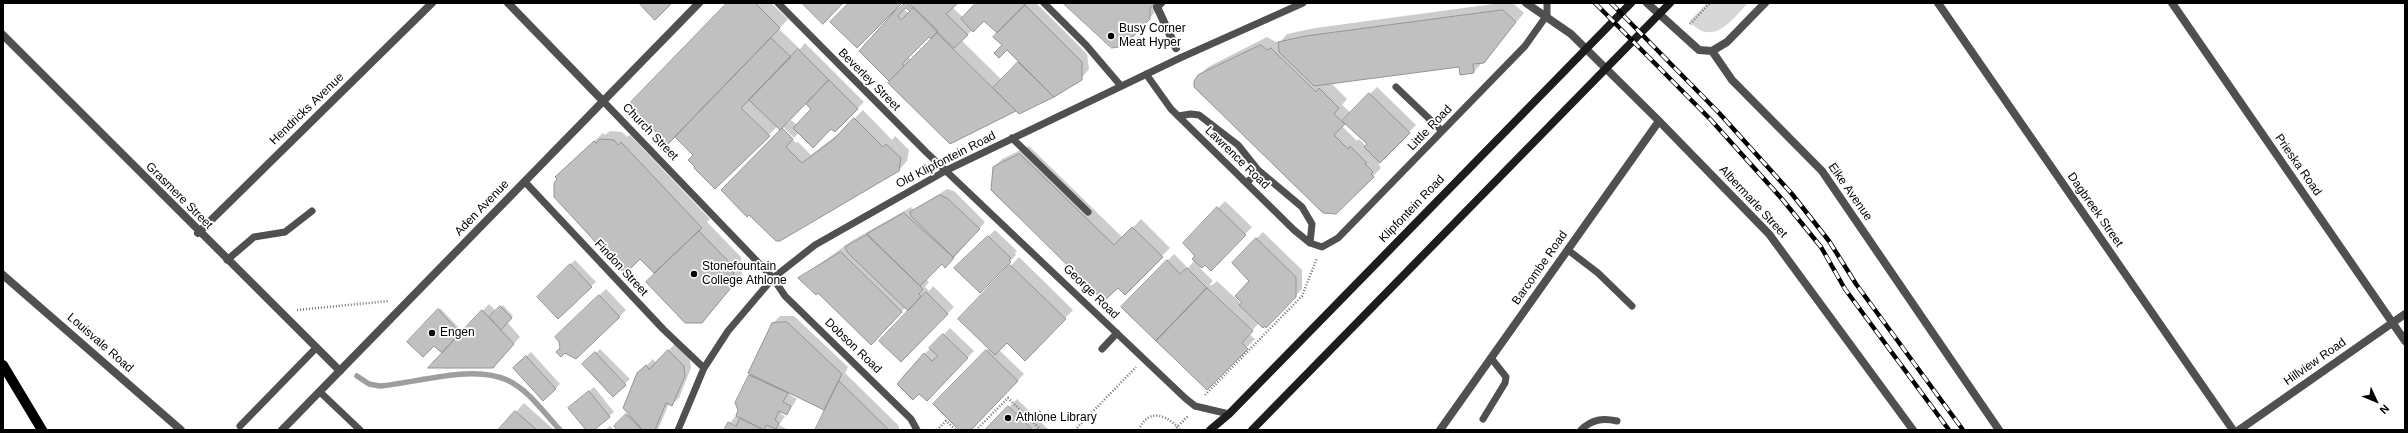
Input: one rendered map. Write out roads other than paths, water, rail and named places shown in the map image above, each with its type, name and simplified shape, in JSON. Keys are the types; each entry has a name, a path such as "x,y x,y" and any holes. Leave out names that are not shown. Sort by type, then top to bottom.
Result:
{"main road":[{"name":"Klipfontein Road","path":"1210,430 1229,414 1631,3"},
{"path":"1254,429 1670,3"},
{"path":"3,365 42,430"}],"street":[{"name":"Hendricks Avenue","path":"198,233 432,3"},
{"name":"Church Street","path":"508,3 603,101"},
{"name":"Aden Avenue","path":"282,430 699,3"},
{"path":"1161,3 1157,7 1176,48"},
{"path":"1526,3 1547,15"},
{"path":"1647,3 1699,50 1712,51 1727,42 1765,3"},
{"name":"Dagbreek Street","path":"1938,3 2233,430"},
{"name":"Prieska Road","path":"2172,3 2405,341"},
{"name":"Albermarle Street","path":"1547,15 1571,34 1659,121 1769,234 1913,430"},
{"name":"Grasmere Street","path":"3,35 198,233 340,372"},
{"name":"Eike Avenue","path":"1712,51 1732,80 1822,171 1999,430"},
{"name":"Barcombe Road","path":"1443,429 1491,358 1659,121"},
{"name":"Louisvale Road","path":"3,275 181,430"},
{"name":"Hillview Road","path":"2238,430 2405,314"}],"lane":[{"name":"Beverley Street","path":"778,3 926,152 947,170"},
{"path":"1044,3 1086,45 1121,86"},
{"name":"Old Klipfontein Road","path":"678,430 704,368 728,331 773,278 815,245 947,170 1146,74 1303,3"},
{"path":"1547,3 1547,15"},
{"name":"Little Road","path":"1322,247 1338,238 1525,46 1547,15"},
{"name":"Lawrence Road","path":"1146,74 1178,116 1310,243 1322,247"},
{"path":"1396,87 1442,131"},
{"name":"Church Street","path":"603,101 773,278"},
{"path":"1178,116 1191,114 1209,121 1238,145 1258,170 1306,213 1312,224 1310,243"},
{"path":"1012,138 1088,212"},
{"name":"George Road","path":"947,170 1195,406 1229,414"},
{"path":"1247,183 1258,170"},
{"name":"Findon Street","path":"525,182 663,329 704,368"},
{"path":"226,260 254,237 285,232 312,211"},
{"path":"1568,250 1598,273 1632,306"},
{"name":"Dobson Road","path":"773,278 786,296 911,419 917,430"},
{"path":"1102,349 1118,333"},
{"path":"240,426 316,348"},
{"path":"1483,419 1505,383 1506,377 1491,358"},
{"path":"320,392 360,430"},
{"path":"1581,430 1595,421 1605,418 1617,421"}],"waterway":[{"path":"357,376 369,384 380,386 462,374 493,376 515,384 536,402 560,430"}],"railway":[{"path":"1595,3 1711,120 1782,199 1821,247 1845,289 1949,430"},
{"path":"1611,3 1720,114 1792,194 1829,241 1856,284 1963,430"}],"place":[{"name":"Busy Corner Meat Hyper","path":"1111,36"},
{"name":"Stonefountain College Athlone","path":"694,274"},
{"name":"Engen","path":"432,333"},
{"name":"Athlone Library","path":"1008,418"}]}
